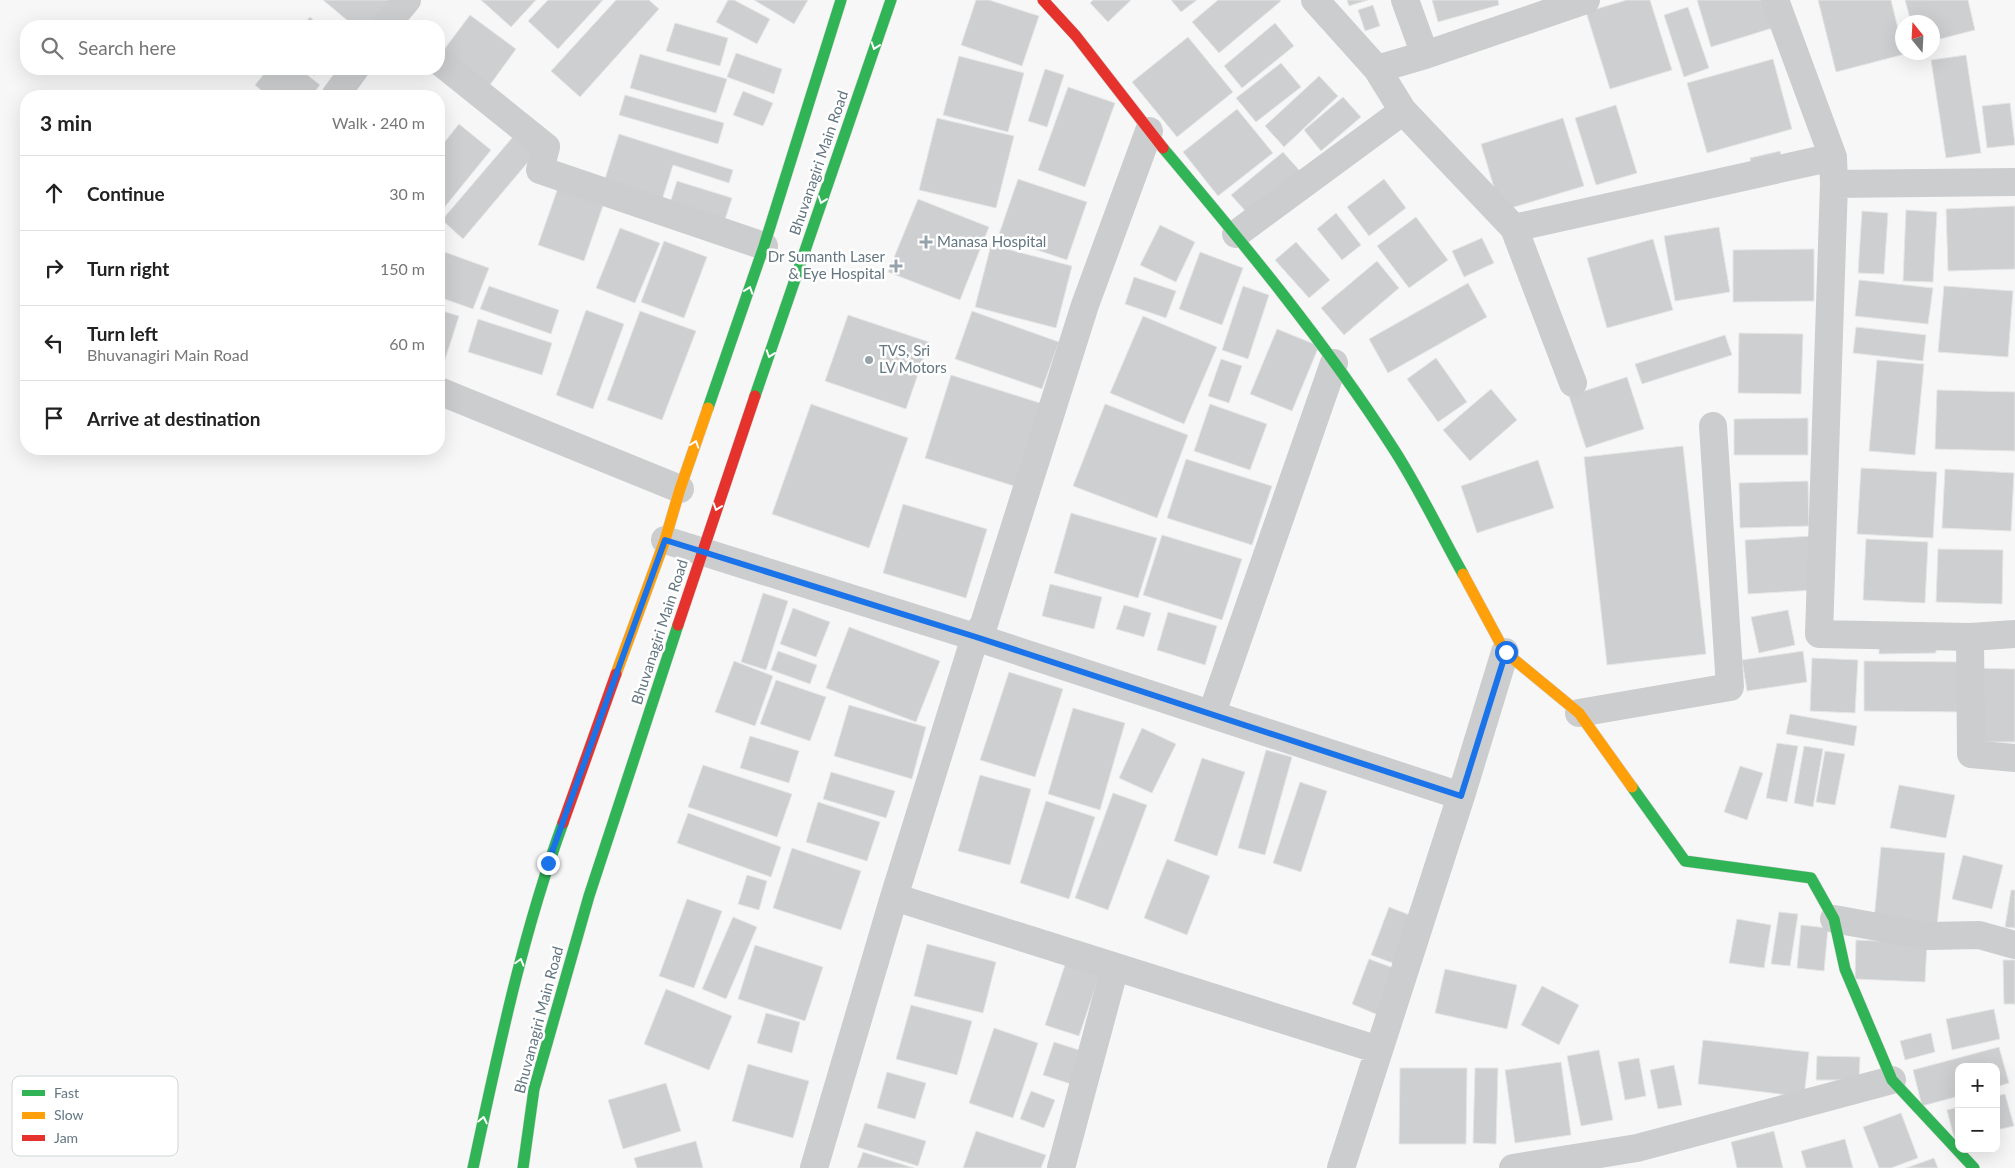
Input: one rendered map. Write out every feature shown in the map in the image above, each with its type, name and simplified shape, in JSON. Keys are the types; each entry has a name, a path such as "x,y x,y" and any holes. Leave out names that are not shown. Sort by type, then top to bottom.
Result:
{"main road":[{"name":"Bhuvanagiri Main Road","path":"473,1168 504,1023 548,863 665,540 680,489 764,246 841,0"},
{"name":"Bhuvanagiri Main Road","path":"523,1168 534,1089 589,896 702,551 890,0"},
{"path":"1043,0 1076,36 1149,131 1236,234 1334,363 1394,448 1506,652 1579,713 1684,861 1811,878 1834,918 1844,969 1892,1080 1974,1168"}],"street":[{"path":"393,20 407,0"},
{"path":"1315,0 1377,69 1402,111 1514,228 1573,383"},
{"path":"1405,0 1425,55"},
{"path":"1377,69 1425,55 1586,0"},
{"path":"1775,0 1833,157 1834,184 1819,634 1970,637 2015,634"},
{"path":"445,66 546,147 540,170 764,246"},
{"path":"339,90 351,75"},
{"path":"1236,234 1402,111"},
{"path":"814,1168 894,897 976,637 984,624 1085,305 1149,131"},
{"path":"1514,228 1833,157"},
{"path":"1834,184 2015,182"},
{"path":"1212,713 1334,363"},
{"path":"445,393 680,489"},
{"path":"1579,713 1730,687 1713,426"},
{"path":"665,540 976,637 1461,796"},
{"path":"1970,637 1971,754 2015,758"},
{"path":"1341,1168 1506,652"},
{"path":"894,897 1379,1050"},
{"path":"1834,918 1928,936 1979,935 2015,945"},
{"path":"1061,1168 1115,967"},
{"path":"1513,1168 1637,1148 1892,1080"}],"building":[{"path":"323,0 396,0 379,20 347,20"},
{"path":"481,0 536,0 511,27"},
{"path":"548,0 603,0 558,49 528,21"},
{"path":"616,0 649,0 659,9 580,97 551,71"},
{"path":"728,0 734,0 770,19 757,44 716,22"},
{"path":"754,0 808,0 794,24"},
{"path":"976,0 989,0 1039,16 1022,66 961,45"},
{"path":"1093,0 1131,0 1108,22 1090,3"},
{"path":"1171,0 1197,0 1181,12"},
{"path":"1218,0 1281,1 1219,53 1192,22"},
{"path":"1347,0 1368,0 1349,6"},
{"path":"1432,0 1498,0 1499,5 1438,22"},
{"path":"1627,0 1650,0 1672,70 1610,89 1586,12"},
{"path":"1697,0 1771,0 1779,26 1711,47"},
{"path":"1818,0 1891,0 1895,16 1895,57 1836,72"},
{"path":"1905,0 1968,0 1975,30 1940,39 1940,15 1909,15"},
{"path":"1373,5 1380,26 1365,31 1358,10"},
{"path":"1688,7 1709,68 1684,77 1664,15"},
{"path":"470,15 516,49 487,89 445,59 445,48"},
{"path":"675,23 728,38 720,66 666,51"},
{"path":"1275,23 1294,46 1242,88 1224,66"},
{"path":"1188,37 1233,92 1177,137 1132,82"},
{"path":"736,53 782,69 774,94 727,77"},
{"path":"640,54 727,79 716,113 630,88"},
{"path":"1966,55 1981,153 1946,158 1931,60"},
{"path":"959,56 1024,73 1008,132 943,115"},
{"path":"1773,59 1792,129 1707,153 1687,83"},
{"path":"1281,63 1301,87 1256,122 1236,98"},
{"path":"1045,69 1064,75 1047,127 1028,121"},
{"path":"263,75 308,75 320,85 316,90 261,90 255,85"},
{"path":"1319,76 1338,96 1284,147 1265,126"},
{"path":"1068,87 1115,103 1085,187 1038,170"},
{"path":"743,91 773,103 763,126 733,115"},
{"path":"625,95 724,123 718,144 619,115"},
{"path":"1343,97 1361,117 1321,151 1304,130"},
{"path":"2010,103 2015,145 1987,148 1982,106"},
{"path":"1616,105 1637,173 1596,185 1575,118"},
{"path":"1237,109 1273,153 1218,196 1183,152"},
{"path":"937,118 1014,136 996,208 919,190"},
{"path":"1563,118 1584,186 1501,211 1481,144"},
{"path":"459,124 491,150 445,207 445,142"},
{"path":"518,131 539,149 463,239 445,223 445,216"},
{"path":"619,134 733,170 729,183 673,165 662,200 604,182"},
{"path":"1780,151 1784,165 1753,173 1750,158"},
{"path":"1283,152 1300,171 1248,214 1231,195"},
{"path":"1018,179 1087,202 1067,260 998,237"},
{"path":"1384,179 1406,208 1369,236 1347,207"},
{"path":"677,181 732,198 722,229 667,212"},
{"path":"560,182 606,197 584,261 538,245"},
{"path":"918,199 989,227 960,300 888,272"},
{"path":"2015,206 2015,269 1948,271 1946,209"},
{"path":"1906,210 1937,212 1933,282 1903,281"},
{"path":"1862,211 1888,213 1884,274 1858,273"},
{"path":"1336,213 1361,245 1342,260 1317,229"},
{"path":"1416,217 1448,260 1409,288 1377,246"},
{"path":"1160,225 1195,242 1176,282 1140,265"},
{"path":"1719,227 1730,292 1675,301 1664,236"},
{"path":"620,228 660,243 635,303 596,288"},
{"path":"1482,238 1494,263 1464,277 1452,251"},
{"path":"1653,239 1673,310 1607,328 1587,258"},
{"path":"664,241 707,257 684,318 641,302"},
{"path":"1296,242 1330,280 1309,298 1275,260"},
{"path":"991,245 1072,266 1056,328 975,307"},
{"path":"1814,249 1814,301 1733,302 1733,250"},
{"path":"445,252 489,268 473,309 445,299"},
{"path":"1200,252 1243,268 1222,325 1179,309"},
{"path":"1377,261 1399,288 1344,335 1321,308"},
{"path":"1134,277 1176,291 1166,318 1125,304"},
{"path":"1859,280 1933,288 1928,324 1855,316"},
{"path":"1468,283 1487,317 1388,373 1369,339"},
{"path":"489,286 559,310 551,334 480,309"},
{"path":"1243,286 1269,295 1248,359 1222,350"},
{"path":"1944,286 2013,291 2008,357 1938,352"},
{"path":"586,310 624,324 593,409 556,395"},
{"path":"640,311 696,331 662,420 607,400"},
{"path":"972,311 1059,342 1042,389 955,359"},
{"path":"445,312 459,316 445,360"},
{"path":"848,315 929,342 906,409 825,381"},
{"path":"1143,316 1217,347 1184,424 1110,393"},
{"path":"478,319 552,343 542,375 468,352"},
{"path":"1856,327 1926,335 1923,361 1853,353"},
{"path":"1277,329 1319,346 1292,411 1250,394"},
{"path":"1739,333 1803,334 1801,394 1738,393"},
{"path":"1725,335 1732,355 1642,384 1635,364"},
{"path":"1436,358 1467,402 1438,422 1407,379"},
{"path":"1221,359 1242,366 1229,403 1208,396"},
{"path":"1877,360 1924,364 1915,455 1869,451"},
{"path":"951,375 1040,403 1014,486 925,458"},
{"path":"1627,377 1644,429 1586,448 1569,396"},
{"path":"1491,389 1517,420 1470,461 1443,430"},
{"path":"1937,390 2015,392 2015,451 1935,449"},
{"path":"811,404 908,438 869,548 772,514"},
{"path":"1105,404 1188,435 1157,518 1073,486"},
{"path":"1210,404 1267,424 1250,470 1194,451"},
{"path":"1808,418 1808,455 1734,455 1734,419"},
{"path":"1683,446 1706,654 1607,665 1584,457"},
{"path":"1186,459 1272,486 1252,545 1167,518"},
{"path":"1538,460 1554,508 1477,533 1461,486"},
{"path":"1861,468 1937,472 1933,538 1857,534"},
{"path":"1945,469 2014,473 2011,531 1942,528"},
{"path":"1808,481 1809,526 1740,528 1739,483"},
{"path":"903,504 987,529 966,598 883,573"},
{"path":"1071,513 1157,538 1138,598 1054,573"},
{"path":"1162,535 1242,559 1222,620 1143,595"},
{"path":"1812,536 1815,590 1748,594 1745,540"},
{"path":"1866,539 1928,542 1925,603 1863,600"},
{"path":"1938,549 2003,550 2002,604 1936,602"},
{"path":"1050,584 1102,597 1094,629 1042,616"},
{"path":"763,593 788,601 766,670 741,662"},
{"path":"1124,605 1151,613 1144,637 1116,629"},
{"path":"793,608 830,622 816,657 780,644"},
{"path":"1788,610 1795,645 1759,653 1751,617"},
{"path":"1168,612 1217,626 1205,665 1157,650"},
{"path":"849,627 940,661 916,722 826,688"},
{"path":"1935,639 1936,653 1879,654 1879,640"},
{"path":"778,651 817,665 810,684 771,670"},
{"path":"1803,651 1807,682 1747,691 1742,660"},
{"path":"1812,658 1858,660 1855,713 1810,711"},
{"path":"734,661 773,676 755,726 715,712"},
{"path":"1864,661 1964,662 1965,712 1864,711"},
{"path":"1974,668 2015,669 2015,742 1973,742"},
{"path":"1009,672 1063,689 1035,777 980,760"},
{"path":"776,680 826,697 810,741 760,724"},
{"path":"849,705 926,727 912,779 834,756"},
{"path":"1073,708 1125,723 1100,810 1048,794"},
{"path":"1790,714 1857,726 1854,746 1786,734"},
{"path":"1142,728 1176,744 1152,793 1119,778"},
{"path":"750,736 799,751 789,783 740,768"},
{"path":"1777,743 1798,746 1787,802 1766,798"},
{"path":"1804,746 1823,749 1813,807 1794,803"},
{"path":"1266,750 1292,757 1265,855 1238,848"},
{"path":"1825,751 1845,754 1835,805 1816,802"},
{"path":"1202,758 1245,772 1217,856 1174,841"},
{"path":"703,765 792,794 777,837 688,807"},
{"path":"1740,766 1763,773 1747,820 1724,812"},
{"path":"831,772 895,791 886,818 823,799"},
{"path":"980,775 1031,789 1010,865 958,851"},
{"path":"1300,782 1327,791 1301,872 1273,863"},
{"path":"1899,785 1955,795 1946,838 1890,828"},
{"path":"1113,793 1147,805 1108,910 1075,898"},
{"path":"1046,801 1095,817 1069,899 1020,883"},
{"path":"818,802 880,822 867,861 806,842"},
{"path":"688,813 781,847 771,877 677,843"},
{"path":"1881,847 1945,853 1937,925 1874,920"},
{"path":"792,848 861,871 841,930 773,908"},
{"path":"1963,855 2003,865 1992,909 1952,899"},
{"path":"1167,859 1210,876 1187,935 1144,918"},
{"path":"747,875 767,881 759,910 738,904"},
{"path":"2011,890 2015,890 2015,928 2005,927"},
{"path":"687,899 722,911 694,988 659,976"},
{"path":"1389,907 1415,917 1398,965 1371,955"},
{"path":"1779,912 1798,914 1790,966 1771,964"},
{"path":"733,917 757,927 726,999 702,989"},
{"path":"1737,919 1771,925 1764,968 1729,963"},
{"path":"1801,925 1828,928 1824,971 1797,968"},
{"path":"1856,940 1927,943 1925,982 1855,979"},
{"path":"927,944 996,962 983,1013 914,996"},
{"path":"755,945 823,967 805,1021 738,999"},
{"path":"1369,959 1396,969 1378,1015 1352,1004"},
{"path":"2003,960 2015,960 2015,1004 2004,1004"},
{"path":"1066,962 1100,974 1079,1036 1045,1025"},
{"path":"1445,969 1517,985 1507,1029 1435,1013"},
{"path":"1542,986 1579,1005 1559,1045 1521,1025"},
{"path":"666,989 732,1016 709,1070 644,1044"},
{"path":"911,1005 972,1021 957,1075 896,1059"},
{"path":"1994,1009 2000,1039 1952,1050 1946,1019"},
{"path":"766,1013 800,1022 792,1053 757,1043"},
{"path":"994,1028 1038,1043 1013,1118 969,1103"},
{"path":"1931,1033 1935,1052 1905,1060 1900,1041"},
{"path":"1703,1040 1809,1052 1804,1097 1698,1084"},
{"path":"1054,1042 1082,1051 1071,1084 1043,1075"},
{"path":"1999,1047 2009,1083 2000,1086 2000,1063 1955,1063 1955,1097 1922,1106 1913,1070"},
{"path":"1599,1050 1613,1120 1581,1126 1567,1056"},
{"path":"1817,1056 1860,1057 1859,1080 1816,1080"},
{"path":"1639,1058 1646,1096 1625,1100 1618,1062"},
{"path":"1561,1062 1571,1135 1515,1143 1505,1070"},
{"path":"748,1064 809,1081 793,1138 732,1121"},
{"path":"1674,1065 1682,1105 1658,1109 1650,1070"},
{"path":"1400,1068 1467,1068 1466,1144 1399,1144"},
{"path":"1475,1068 1498,1068 1496,1144 1473,1143"},
{"path":"887,1072 926,1083 915,1119 877,1108"},
{"path":"666,1083 681,1131 623,1149 608,1100"},
{"path":"1031,1091 1055,1100 1044,1128 1020,1119"},
{"path":"2005,1094 2014,1126 2000,1129 2000,1108 2000,1095"},
{"path":"1955,1108 1955,1141 1947,1110"},
{"path":"1901,1113 1918,1158 1891,1168 1879,1168 1863,1127"},
{"path":"865,1123 926,1141 918,1166 857,1147"},
{"path":"976,1131 1046,1155 1041,1168 963,1168"},
{"path":"1774,1131 1783,1168 1737,1168 1731,1142"},
{"path":"1845,1139 1853,1168 1806,1168 1801,1151"},
{"path":"696,1141 703,1168 637,1168 634,1158"},
{"path":"863,1152 914,1168 857,1168"},
{"path":"1934,1158 1938,1168 1906,1168"}],"traffic: fast":[{"path":"708,408 764,246 841,0"},
{"path":"755,396 891,0"},
{"path":"1163,148 1224,220 1340,370 1403,463 1463,574"},
{"path":"523,1168 534,1089 589,896 678,625"},
{"path":"1632,787 1685,861 1811,878 1834,919 1845,969 1892,1080 1974,1168"},
{"path":"473,1168 523,951 548,865 563,823"}],"traffic: slow":[{"path":"616,674 665,540 680,489 708,408"},
{"path":"1463,574 1505,652 1579,713 1632,787"}],"traffic: jam":[{"path":"1043,0 1076,36 1163,148"},
{"path":"678,625 755,396"},
{"path":"563,823 616,674"}],"place":[{"name":"Manasa Hospital","path":"926,242"},
{"name":"Dr Sumanth Laser & Eye Hospital","path":"896,266"},
{"name":"TVS, Sri LV Motors","path":"869,360"}],"route":[{"path":"548,863 665,540 976,637 1461,796 1506,652"}]}
